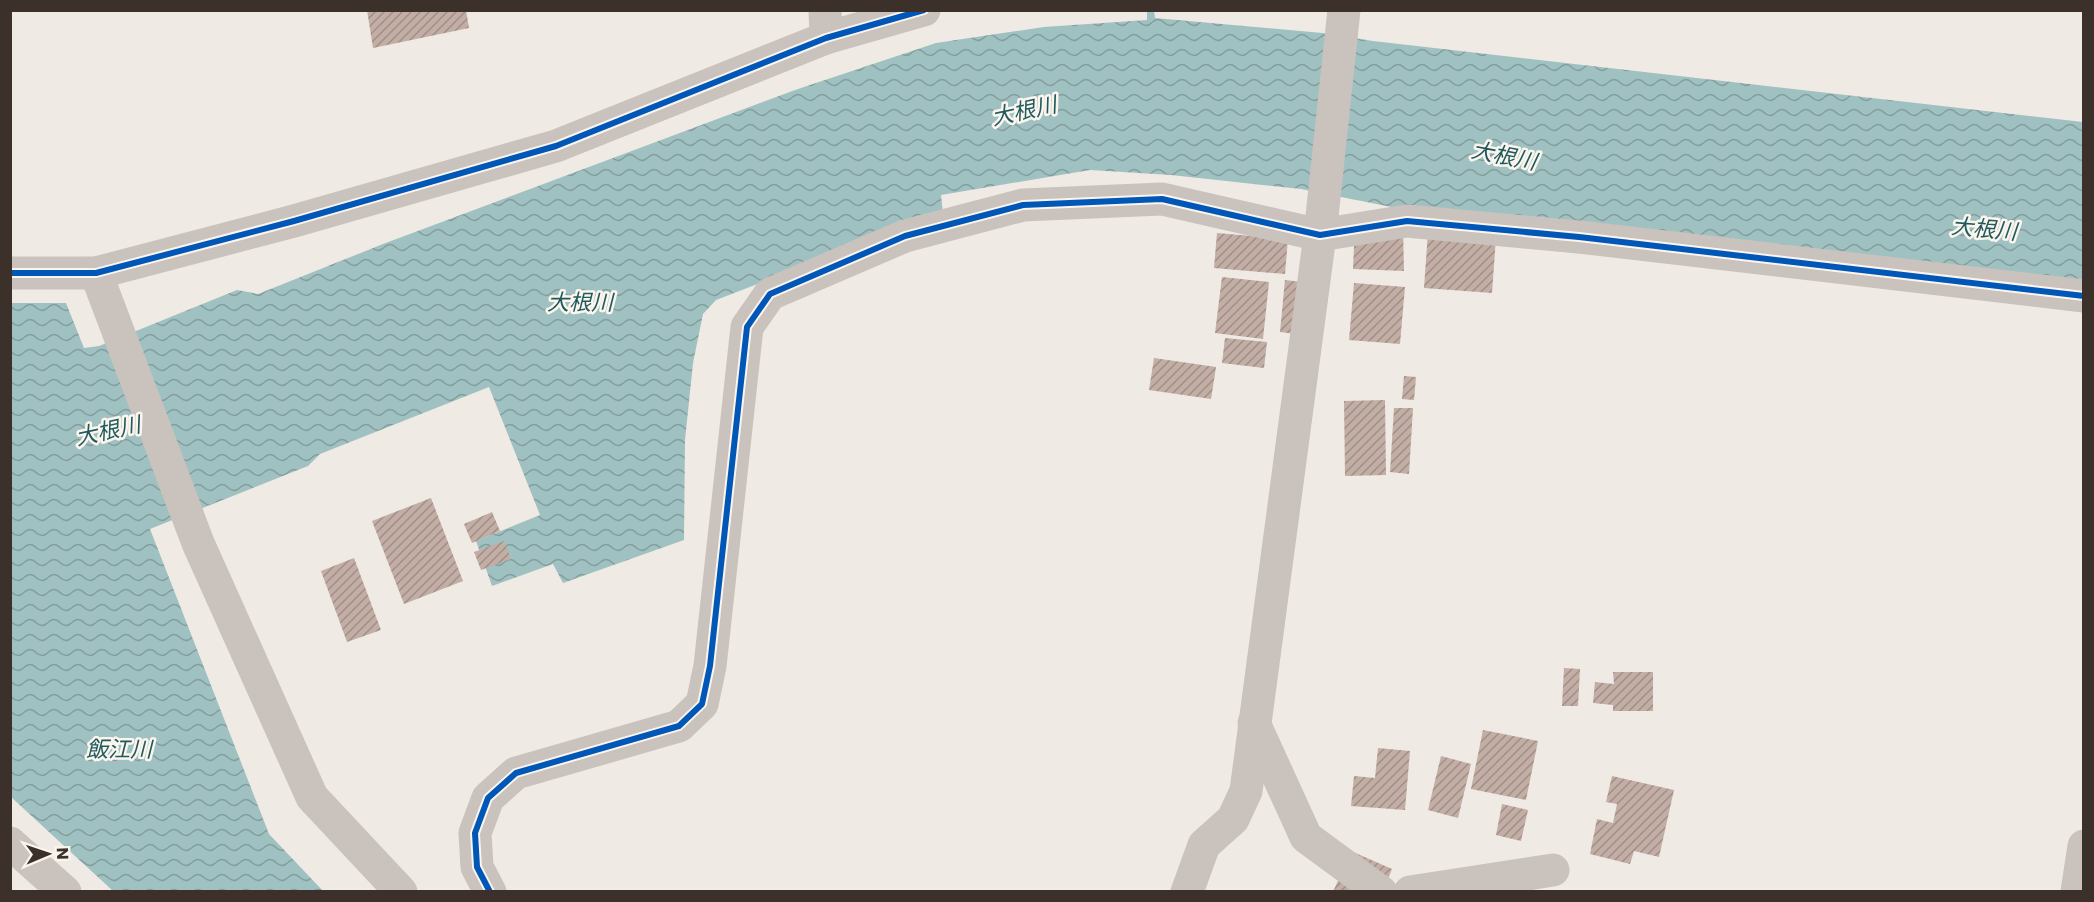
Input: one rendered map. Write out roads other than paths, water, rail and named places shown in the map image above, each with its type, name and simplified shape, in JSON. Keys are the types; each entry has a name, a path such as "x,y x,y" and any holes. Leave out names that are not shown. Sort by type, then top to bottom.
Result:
{"street":[{"path":"10,273 101,287 283,224 556,146 825,24 924,10"},
{"path":"1187,891 1204,845 1233,819 1246,791 1321,229 1343,19"},
{"path":"490,891 477,867 475,833 488,798 516,773 680,726 702,704 710,666 747,327 770,294 905,236 1023,205 1162,199 1321,229 1407,221 1579,237 2084,296"},
{"path":"101,287 198,543 312,797 401,891"},
{"path":"1254,723 1306,837 1381,891"},
{"path":"10,843 65,891"},
{"path":"2077,891 2084,846"},
{"path":"1410,891 1553,870"}],"water":[{"name":"大根川","path":"1147,11 1154,11 1155,18 1323,33 1373,41 2083,122 2083,281 1512,231 1301,189 1171,175 1090,170 941,195 943,213 716,300 703,314 693,363 685,440 684,540 563,583 553,564 492,586 476,541 540,515 489,387 320,454 308,466 150,529 269,834 323,891 113,891 11,797 10,303 66,303 84,348 99,346 237,290 258,294 383,244 795,90 936,43 1044,27 1147,20"}],"water label":[{"name":"飯江川","path":"119,749"}]}
